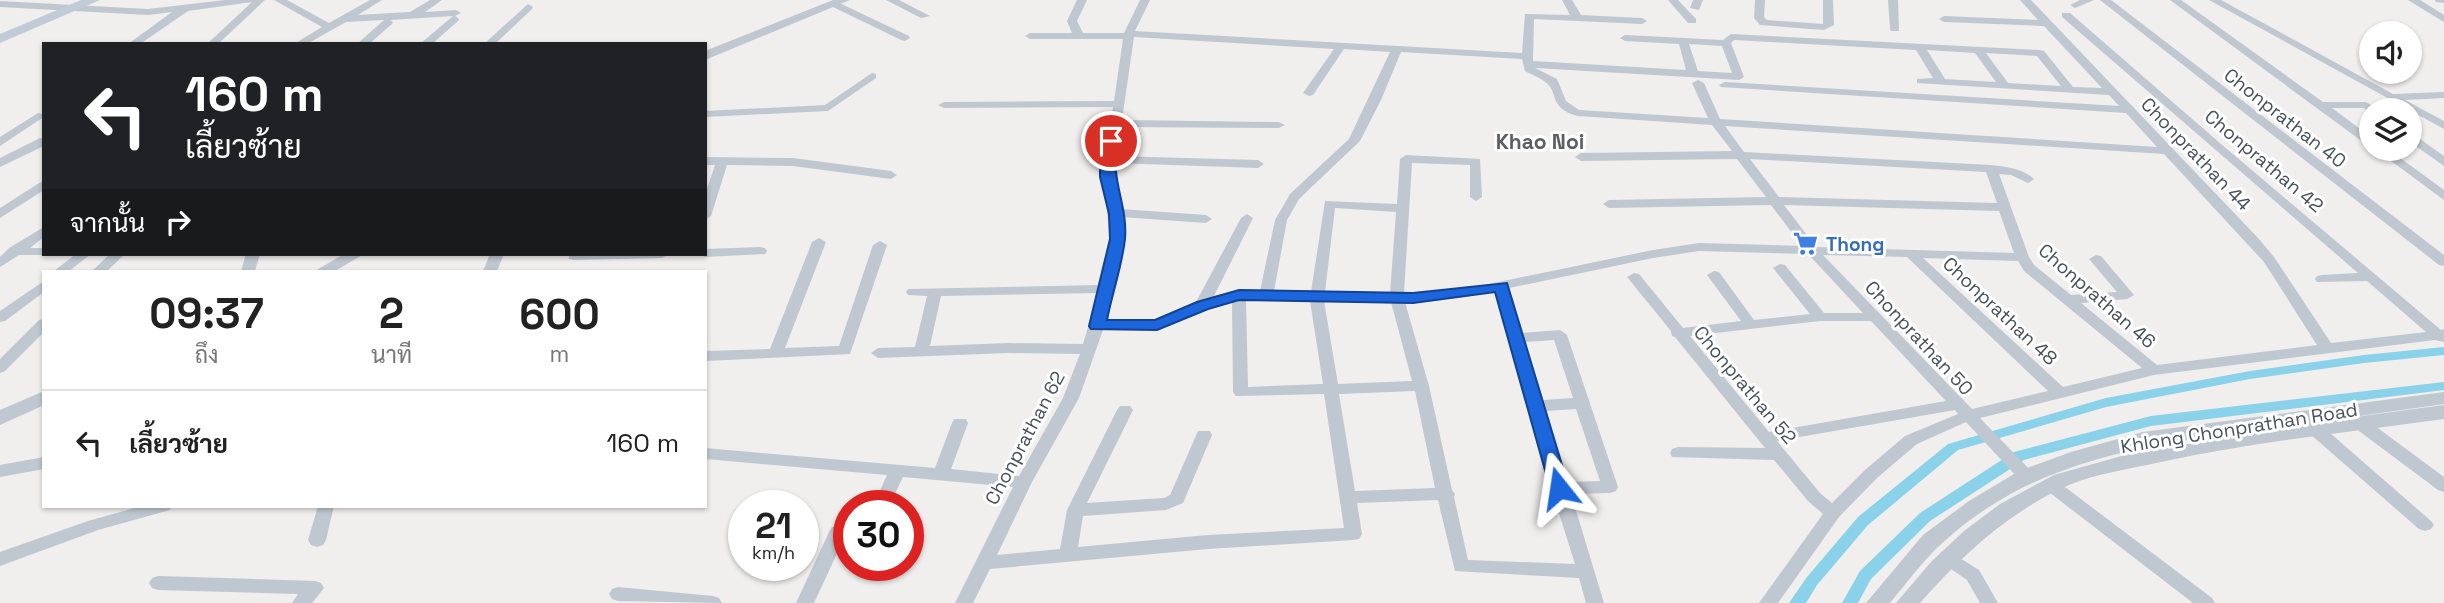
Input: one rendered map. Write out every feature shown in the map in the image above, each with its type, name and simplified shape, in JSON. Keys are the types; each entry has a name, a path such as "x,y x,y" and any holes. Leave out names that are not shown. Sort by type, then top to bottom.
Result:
{"main road":[{"path":"0,36 70,5 93,0"}],"street":[{"path":"0,4 70,5 148,12 250,0"},
{"path":"214,42 260,0"},
{"path":"279,0 330,27"},
{"path":"303,42 376,0"},
{"path":"411,16 437,0"},
{"path":"891,0 925,16"},
{"path":"1079,36 1072,21 1082,0"},
{"name":"Chonprathan 62","path":"964,603 1024,482 1071,398 1097,326 1117,239 1116,214 1107,177 1107,159 1116,123 1129,35 1145,0"},
{"path":"1567,0 1577,18"},
{"path":"1673,0 1692,21"},
{"path":"1760,0 1759,18 1764,23 1824,27 1829,25 1828,0"},
{"path":"1894,0 1895,29"},
{"name":"Chonprathan 44","path":"2025,0 2043,23 2269,260 2326,347"},
{"name":"Chonprathan 42","path":"2089,0 2070,10 2371,277 2442,336"},
{"name":"Chonprathan 40","path":"2105,0 2444,262"},
{"path":"2175,0 2359,132"},
{"path":"2214,0 2444,126"},
{"path":"2413,0 2444,19"},
{"path":"707,55 840,2 905,38"},
{"path":"136,42 185,8"},
{"path":"491,42 528,8"},
{"path":"342,19 455,16 427,42"},
{"path":"1530,64 1529,16 1642,21"},
{"path":"1944,19 2043,23"},
{"path":"364,42 388,23"},
{"path":"1030,36 1129,35 1396,48 1530,64 1696,79 2127,110"},
{"path":"1726,43 1731,37 2055,54"},
{"path":"1625,38 1726,43"},
{"name":"Chonprathan 50","path":"1683,41 1715,121 1812,253 2026,476"},
{"path":"1696,79 1739,77 1726,43"},
{"path":"1310,93 1342,45"},
{"path":"1920,47 1941,82"},
{"path":"1266,295 1281,220 1294,197 1354,141 1375,100 1396,48"},
{"path":"1978,50 2005,86"},
{"path":"2040,54 2070,90"},
{"path":"1530,64 1553,81 1561,104 1572,113 2167,151"},
{"path":"707,114 832,106 872,76"},
{"path":"1921,81 2110,92"},
{"path":"2391,97 2444,95"},
{"path":"944,105 1119,104"},
{"path":"2321,105 2359,107"},
{"path":"0,142 38,116"},
{"path":"1116,123 1279,125"},
{"path":"0,163 42,142"},
{"path":"2422,145 2444,162"},
{"path":"1581,157 1738,155 1991,169 2014,172 2028,179"},
{"path":"1107,159 1258,164"},
{"path":"1476,197 1476,162 1406,159 1397,298 1422,386 1461,566 1586,571"},
{"path":"2397,161 2444,196"},
{"path":"707,162 793,162 891,175"},
{"path":"707,210 722,162"},
{"name":"Chonprathan 46","path":"1991,169 2022,257 2029,268 2154,370"},
{"path":"0,214 42,185"},
{"path":"1609,204 1772,201 2003,207"},
{"path":"982,563 1068,554 1353,534 1317,298 1329,204 1402,208"},
{"path":"1116,214 1206,219"},
{"path":"1202,305 1247,218"},
{"path":"0,263 42,232"},
{"path":"776,353 819,242"},
{"path":"707,356 845,351 880,245"},
{"path":"1097,326 1157,325 1202,305 1239,295 1317,298 1429,297 1501,286 1699,247 1812,253 2022,257"},
{"path":"0,251 42,252"},
{"path":"707,253 760,251"},
{"path":"62,270 81,256"},
{"path":"100,270 116,256"},
{"path":"325,270 352,256"},
{"name":"Chonprathan 48","path":"1913,256 2061,394"},
{"path":"2069,300 2127,295 2096,259"},
{"path":"1780,268 1820,317"},
{"path":"1714,275 1750,324"},
{"name":"Chonprathan 52","path":"1633,277 1814,497 1833,513"},
{"path":"2322,279 2371,277"},
{"path":"0,318 42,286"},
{"path":"1501,286 1595,603"},
{"path":"913,292 1105,289"},
{"path":"921,352 935,291"},
{"path":"1239,295 1241,392 1422,386"},
{"path":"1677,333 1820,317 1872,317"},
{"path":"0,368 41,327"},
{"path":"1516,338 1560,335 1610,487 1559,488"},
{"path":"1765,438 2061,394 2154,370 2326,347 2442,336"},
{"path":"878,353 1090,349"},
{"path":"0,418 42,398"},
{"name":"Khlong Chonprathan Road","path":"1877,603 1931,541 1976,506 2026,476 2078,457 2143,439 2444,398"},
{"path":"1537,406 1582,403"},
{"path":"1068,554 1075,510 1125,410"},
{"path":"1768,603 1833,513 1871,474 1911,440 1961,410"},
{"name":"Khlong Chonprathan Road","path":"1907,603 1947,557 1994,518 2051,485 2093,470 2205,445 2444,412"},
{"path":"941,474 960,423"},
{"path":"2361,424 2444,486"},
{"path":"2316,430 2425,526"},
{"path":"1075,510 1166,504 1177,499 1204,435"},
{"path":"707,453 1024,482"},
{"path":"1678,453 1778,454"},
{"path":"0,471 42,463"},
{"path":"889,490 898,470"},
{"path":"2051,485 2206,603"},
{"path":"1349,497 1447,494"},
{"path":"0,559 94,525 157,508"},
{"path":"317,540 325,508"},
{"path":"805,603 833,543"},
{"path":"1947,557 1973,575 1989,603"},
{"path":"158,583 315,589 301,603"},
{"path":"618,594 713,603"}],"waterway":[{"path":"1797,603 1812,581 1863,521 1953,447 2106,403 2250,375 2444,351"},
{"path":"1850,603 1865,575 1925,517 2019,456 2151,421 2444,386"}],"place":[{"name":"Thong","path":"1806,244"}],"district":[{"name":"Khao Noi","path":"1540,141"}],"route":[{"path":"1111,141 1107,177 1116,214 1117,239 1097,326 1157,325 1202,305 1239,295 1413,298 1501,286 1559,488"}]}
